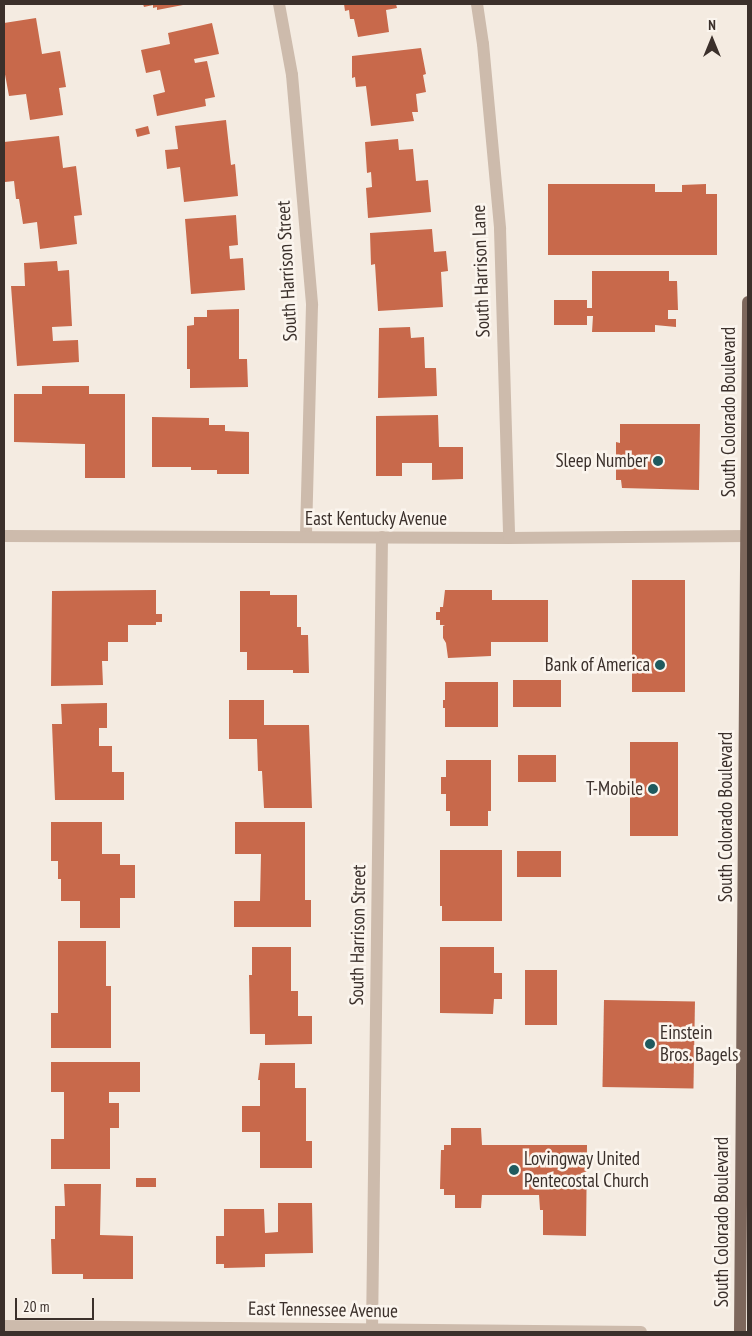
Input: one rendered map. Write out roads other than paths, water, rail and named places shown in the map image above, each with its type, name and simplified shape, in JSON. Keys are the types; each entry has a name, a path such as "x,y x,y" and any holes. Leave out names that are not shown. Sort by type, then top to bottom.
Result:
{"main road":[{"name":"South Colorado Boulevard","path":"740,1332 748,302"}],"street":[{"name":"South Harrison Street","path":"279,4 292,75 312,305 306,537"},
{"name":"South Harrison Lane","path":"477,4 483,44 500,229 509,538"},
{"name":"East Kentucky Avenue","path":"4,536 382,538 747,536"},
{"name":"South Harrison Street","path":"372,1331 382,538"},
{"name":"East Tennessee Avenue","path":"4,1326 372,1331 641,1332"}],"place":[{"name":"Sleep Number","path":"658,461"},
{"name":"Bank of America","path":"660,665"},
{"name":"T-Mobile","path":"653,789"},
{"name":"Einstein Bros. Bagels","path":"650,1044"},
{"name":"Lovingway United Pentecostal Church","path":"514,1170"}]}
